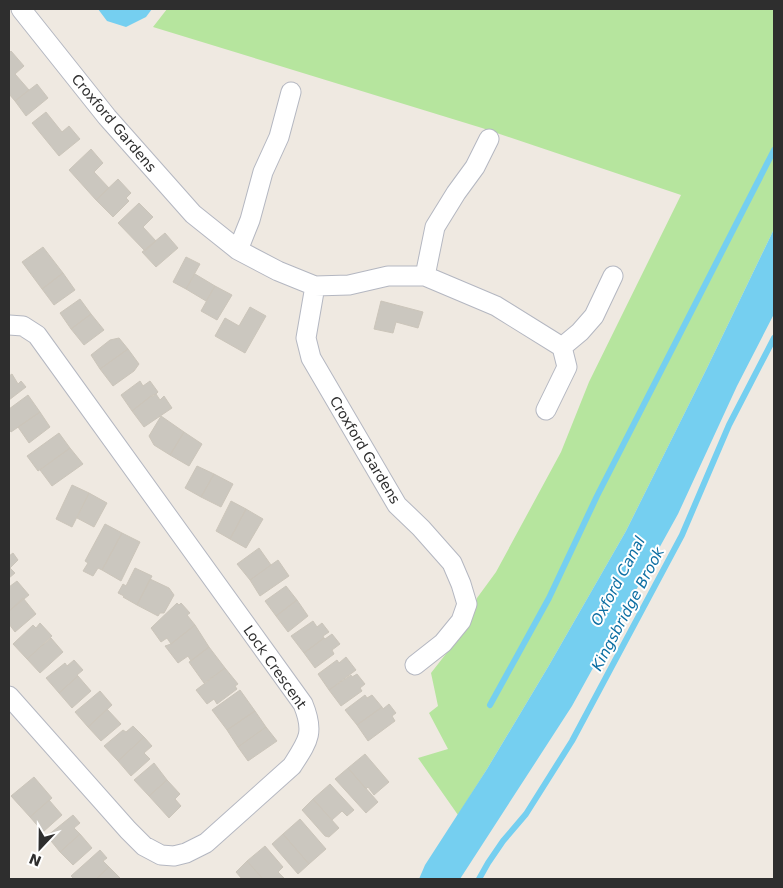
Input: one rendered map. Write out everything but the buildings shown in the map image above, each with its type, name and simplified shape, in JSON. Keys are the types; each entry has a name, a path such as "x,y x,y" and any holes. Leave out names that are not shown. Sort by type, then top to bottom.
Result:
{"street":[{"name":"Croxford Gardens","path":"21,9 107,118 186,206 199,219 238,250 278,272 315,286 349,285 388,276 426,276 496,306 562,347"},
{"path":"238,250 250,220 263,172 279,137 290,92"},
{"path":"426,276 435,227 456,193 475,168 489,139"},
{"path":"546,410 568,367 562,347 580,332 594,316 613,276"},
{"name":"Croxford Gardens","path":"315,286 306,338 311,358 397,505 421,528 452,563 467,604 461,621 443,644 415,665"},
{"name":"Lock Crescent","path":"9,325 22,326 37,335 303,704 310,730 308,739 292,766 206,843 186,853 174,856 161,855 144,846 128,830 9,696"}],"green space":[{"path":"167,9 774,9 774,229 626,531 548,667 458,815 418,758 448,749 429,713 438,706 431,673 463,632 477,598 496,572 561,452 589,382 681,195 482,128 153,27"}],"water":[{"path":"98,9 152,9 146,17 126,27 107,21"},
{"name":"Oxford Canal","path":"774,229 774,314 737,386 678,514 572,706 460,879 419,879 425,865 487,769 548,667 626,531"}],"waterway":[{"path":"490,705 549,598 597,496 774,150"},
{"name":"Kingsbridge Brook","path":"479,879 503,841 526,814 572,741 682,535 729,425 774,338"}]}
